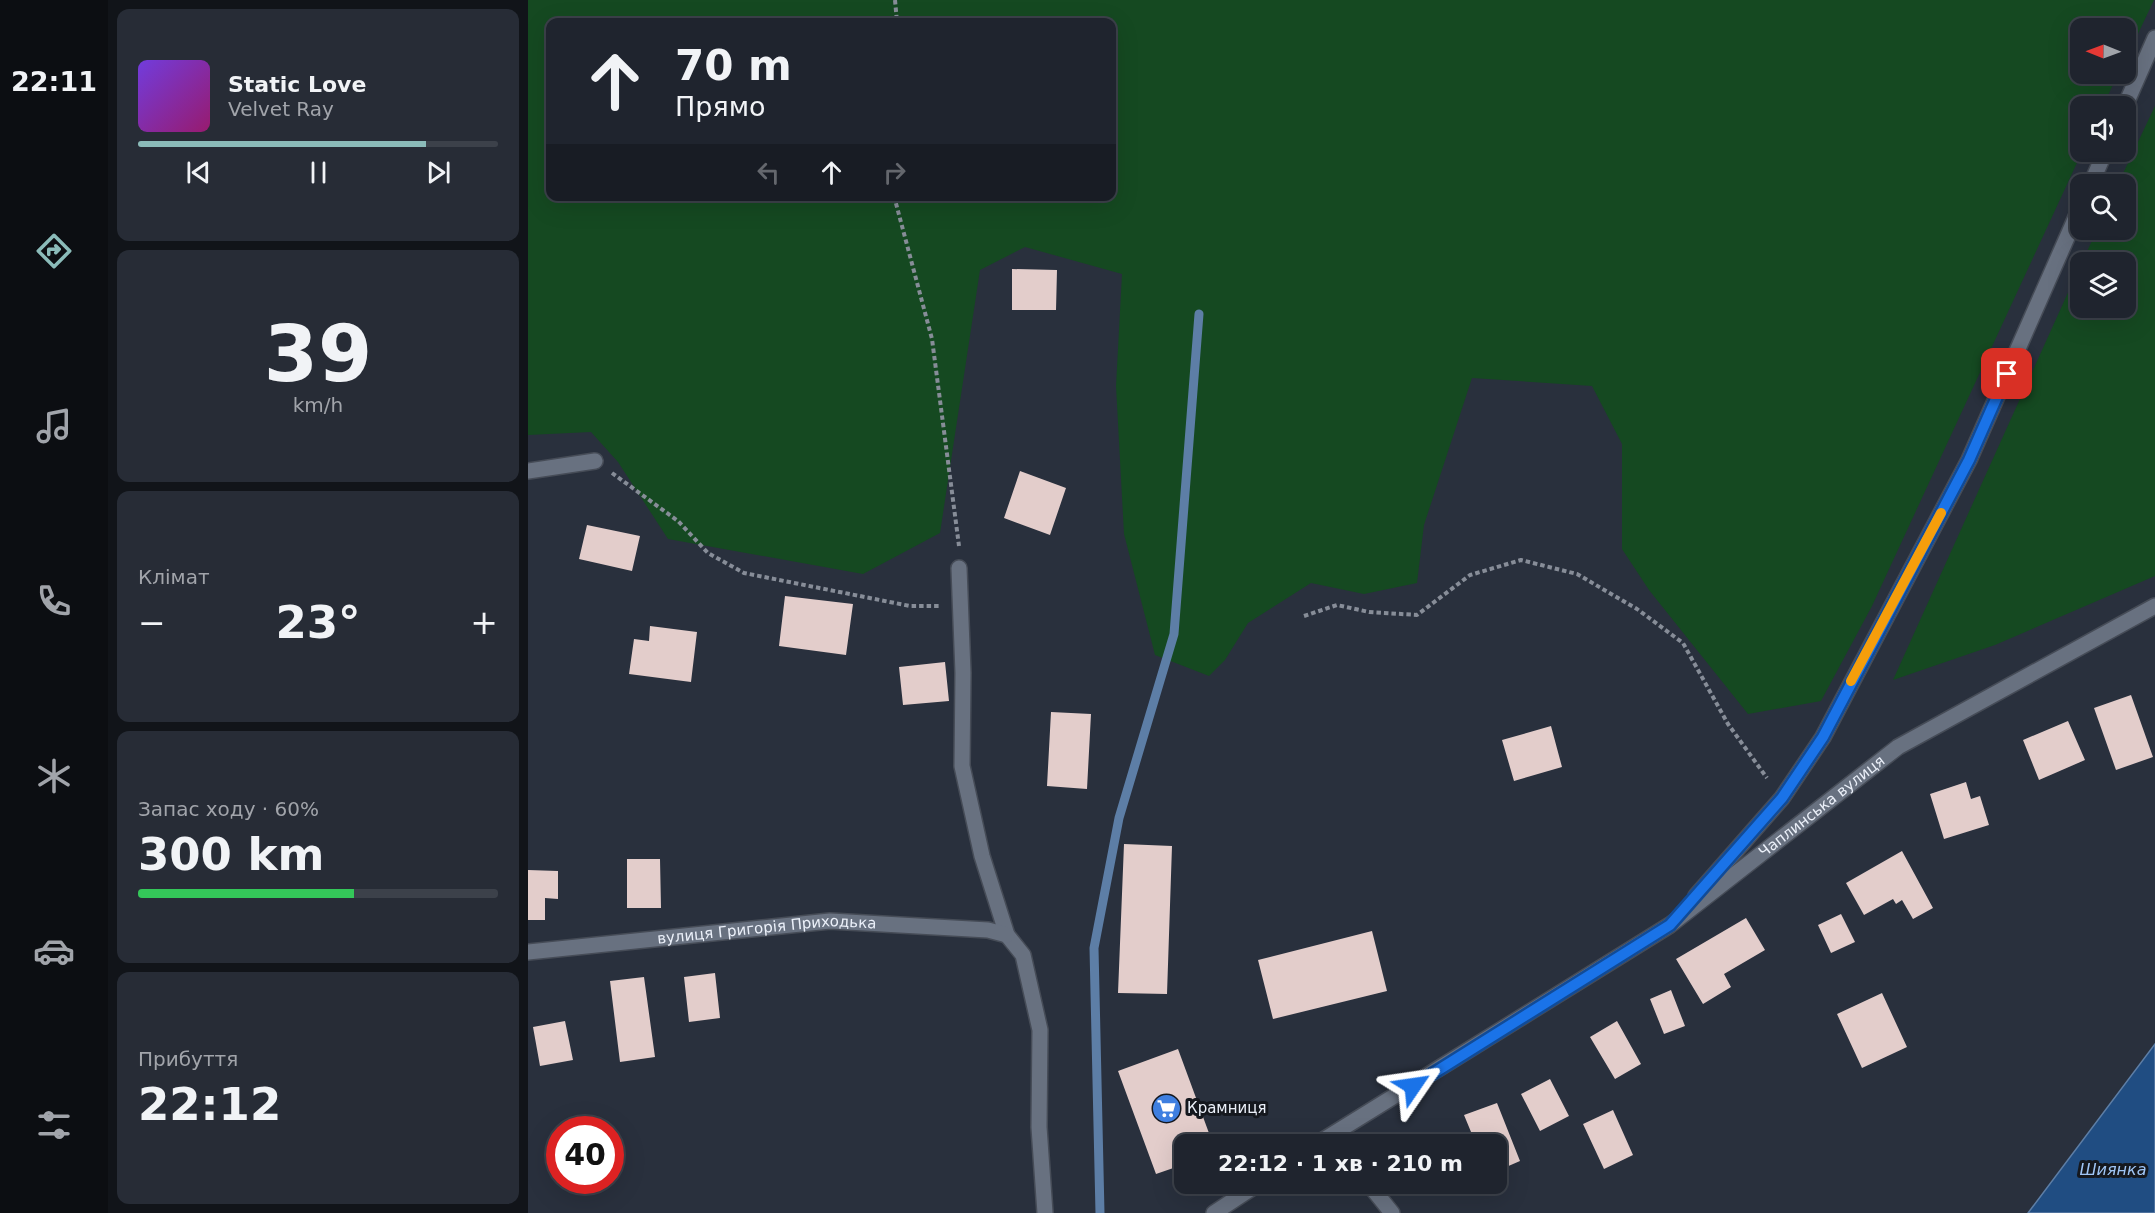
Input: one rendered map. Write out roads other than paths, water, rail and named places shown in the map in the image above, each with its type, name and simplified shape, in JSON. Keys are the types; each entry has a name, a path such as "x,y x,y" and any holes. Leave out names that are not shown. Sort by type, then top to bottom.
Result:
{"street":[{"path":"2129,96 2155,38"},
{"path":"1670,925 1782,798 1823,737 1969,460 2070,231"},
{"path":"528,471 596,461"},
{"path":"959,568 962,766 982,856 1007,935 1023,955 1040,1030 1039,1126 1045,1213"},
{"name":"Чаплинська вулиця","path":"1333,1134 1670,925 1898,747 2155,606"},
{"name":"вулиця Григорія Приходька","path":"528,952 830,921 988,930 1007,935"},
{"path":"1214,1213 1243,1194"},
{"path":"1377,1194 1392,1213"}],"water":[{"name":"Шиянка","path":"2155,1044 2155,1213 2028,1213"}],"waterway":[{"path":"1100,1213 1094,948 1119,818 1174,634 1199,314"}],"place":[{"name":"Крамниця","path":"1166,1108"}]}
